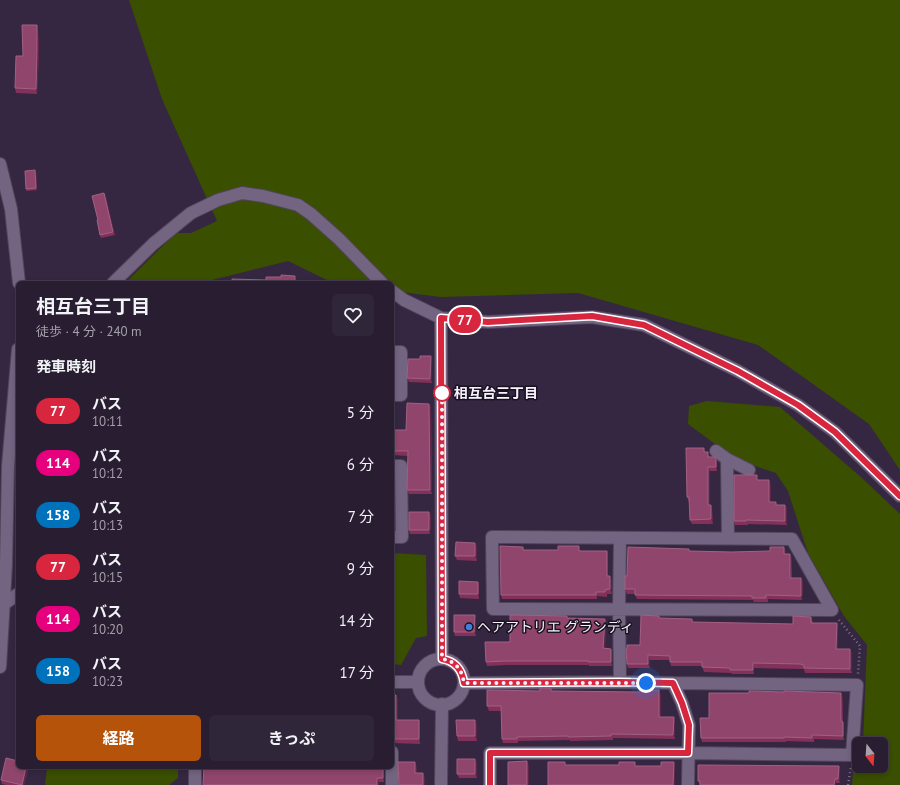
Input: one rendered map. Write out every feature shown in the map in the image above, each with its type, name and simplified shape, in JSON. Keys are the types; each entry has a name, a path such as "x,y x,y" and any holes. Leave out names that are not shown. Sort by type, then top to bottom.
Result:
{"street":[{"path":"0,164 11,209 19,281"},
{"path":"115,281 153,244 191,212 218,200 242,194 263,196 298,205 311,214 338,239 380,281"},
{"path":"394,292 404,300 441,318 488,322 592,316 644,325 738,371 798,405 835,432 900,496"},
{"path":"441,318 442,659"},
{"path":"394,352 401,352 401,395 394,395"},
{"path":"0,667 2,605 6,565 8,466 16,374"},
{"path":"716,451 726,459 749,470"},
{"path":"726,459 728,538"},
{"path":"394,466 401,466 402,537 394,537"},
{"path":"492,537 728,538 792,539 832,610 493,609 492,537"},
{"path":"620,538 620,682"},
{"path":"2,605 16,595"},
{"path":"442,659 449,660 460,669 464,683 460,695 448,703 435,704 423,696 418,682 423,669 428,663 434,660 442,659"},
{"path":"394,682 418,682"},
{"path":"464,683 620,682 857,685 853,737"},
{"path":"673,683 682,703 689,725 688,785"},
{"path":"441,785 442,704"},
{"path":"490,785 490,753 852,755"},
{"path":"195,769 195,785"},
{"path":"392,769 392,785"}],"path":[{"path":"832,610 860,646 857,685"},
{"path":"848,785 852,755"}],"green space":[{"path":"129,0 900,0 900,470 869,424 758,345 578,293 441,297 394,291 394,281 329,281 288,261 208,281 127,281 176,233 191,233 217,221 162,99"},
{"path":"707,401 780,407 862,478 900,514 900,785 852,785 853,773 888,773 888,737 863,737 867,645 844,616 808,553 788,491 776,473 735,459 688,424 689,406"},
{"path":"394,553 426,555 427,636 416,638 401,665 394,664"},
{"path":"47,769 178,769 178,778 169,785 45,785"}],"building":[{"path":"22,25 37,25 36,89 15,88 16,56 23,56"},
{"path":"35,170 36,188 26,189 25,171"},
{"path":"104,193 113,232 100,235 92,196"},
{"path":"281,275 295,276 295,281 232,281 232,279 266,280 266,277 281,277"},
{"path":"420,356 431,356 430,379 407,378 408,359 420,359"},
{"path":"407,403 429,404 430,490 407,490 408,451 394,451 394,430 406,430"},
{"path":"686,448 704,448 704,452 708,452 708,457 716,457 716,467 708,467 708,505 711,505 711,519 690,520 689,497 687,497"},
{"path":"734,475 757,475 757,480 769,480 769,502 776,502 776,505 785,505 785,521 734,521"},
{"path":"409,512 429,512 429,530 409,530"},
{"path":"456,542 475,543 475,556 455,556"},
{"path":"500,546 523,547 523,550 558,550 558,546 579,546 579,551 607,551 607,576 610,576 610,589 605,590 605,592 596,592 596,595 501,595"},
{"path":"628,547 731,552 770,551 770,547 784,547 784,554 790,554 790,578 801,578 801,596 766,595 766,598 752,598 752,596 635,595 635,589 625,589"},
{"path":"459,581 478,582 478,594 459,594"},
{"path":"454,615 475,615 474,632 454,632"},
{"path":"510,615 567,616 567,618 605,619 603,648 611,649 611,662 486,662 485,642 510,642"},
{"path":"641,615 659,616 659,618 692,619 692,622 793,624 793,616 811,617 811,623 837,623 836,649 850,649 850,669 804,668 804,665 800,664 753,663 753,670 730,670 730,668 702,667 702,662 670,662 670,656 648,655 648,664 627,664 627,645 640,645"},
{"path":"540,688 551,688 551,691 639,692 659,690 659,717 674,717 673,735 611,734 611,736 517,737 517,739 502,739 501,706 487,706 487,690 540,691"},
{"path":"749,691 841,693 841,721 843,722 843,736 812,735 812,738 701,738 700,718 709,718 709,693 749,693"},
{"path":"394,695 396,695 396,720 419,720 419,739 394,739"},
{"path":"456,720 475,720 475,736 457,736"},
{"path":"6,758 16,760 16,769 26,769 22,785 1,780"},
{"path":"457,759 475,759 475,774 457,774"},
{"path":"527,761 527,785 508,785 508,762"},
{"path":"398,762 415,762 415,773 423,773 423,785 399,785"},
{"path":"548,762 565,762 565,765 619,765 619,762 635,762 635,766 661,766 661,762 674,762 673,785 548,785"},
{"path":"698,765 839,766 838,779 835,779 834,785 700,785 700,781 698,781"},
{"path":"204,769 383,769 383,778 377,778 377,785 203,785"}],"bus line":[{"name":"77","path":"490,785 490,753 688,753 689,725 682,703 673,683 464,683 460,669 449,660 442,659 441,318 488,322 592,316 644,325 738,371 798,405 835,432 900,496"}],"place":[{"name":"相互台三丁目","path":"442,393"},
{"name":"ヘアアトリエ グランディ","path":"469,627"}],"route":[{"path":"442,393 442,387 442,659 449,660 460,669 464,683 646,683"}]}
